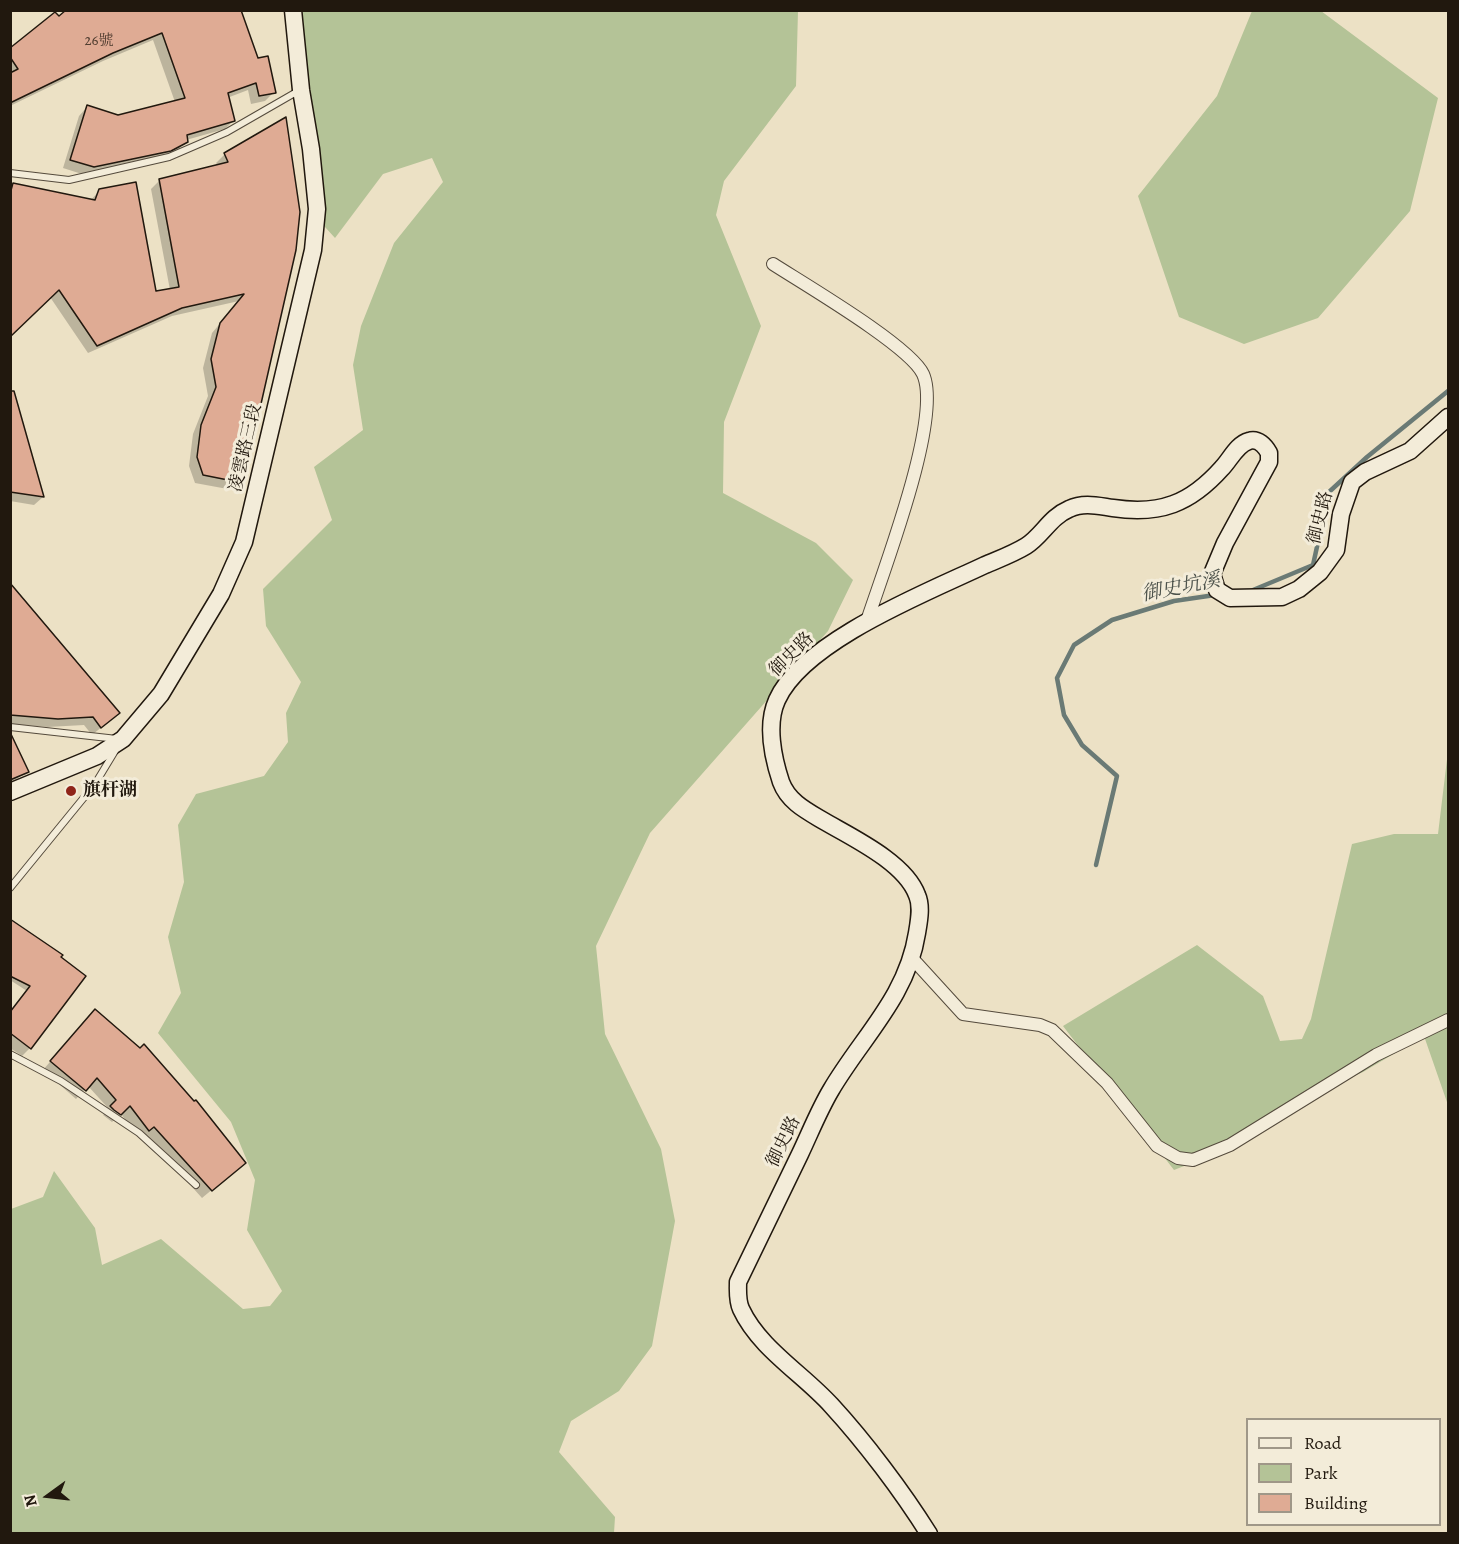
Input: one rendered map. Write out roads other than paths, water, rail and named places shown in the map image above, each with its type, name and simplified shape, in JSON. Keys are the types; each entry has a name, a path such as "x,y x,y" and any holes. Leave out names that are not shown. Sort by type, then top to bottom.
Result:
{"street":[{"name":"凌雲路三段","path":"10,792 97,756 123,739 161,694 193,644 221,594 244,542 313,250 317,209 293,10"},
{"path":"773,264 904,351 923,374 928,398 924,442 866,624"},
{"name":"御史路","path":"928,1533 914,1511 832,1406 752,1327 740,1307 738,1281 831,1089 895,996 911,957 920,907 912,885 896,868 866,846 797,805 784,791 775,763 771,736 776,701 792,678 815,655 866,624 1029,545 1058,514 1073,507 1088,504 1148,511 1168,508 1188,498 1248,441 1257,441 1269,453 1269,462 1225,543 1212,574 1224,594 1282,597 1299,589 1320,572 1336,550 1341,514 1352,482 1365,472 1410,451 1449,417"},
{"path":"911,957 963,1014 1040,1025 1052,1030 1107,1083 1157,1146 1178,1158 1193,1160 1230,1145 1376,1055 1449,1020"}],"lane":[{"path":"10,173 69,180 169,157 227,132 301,90"},
{"path":"10,727 123,739 95,784 10,888"},
{"path":"10,1054 61,1081 139,1133 196,1185"}],"waterway":[{"name":"御史坑溪","path":"1253,590 1313,565 1329,492 1367,457 1448,391"},
{"name":"御史坑溪","path":"1096,865 1117,776 1082,745 1064,715 1057,678 1074,645 1112,620 1174,601 1215,595"}],"place":[{"name":"旗杆湖","path":"71,791"}]}
